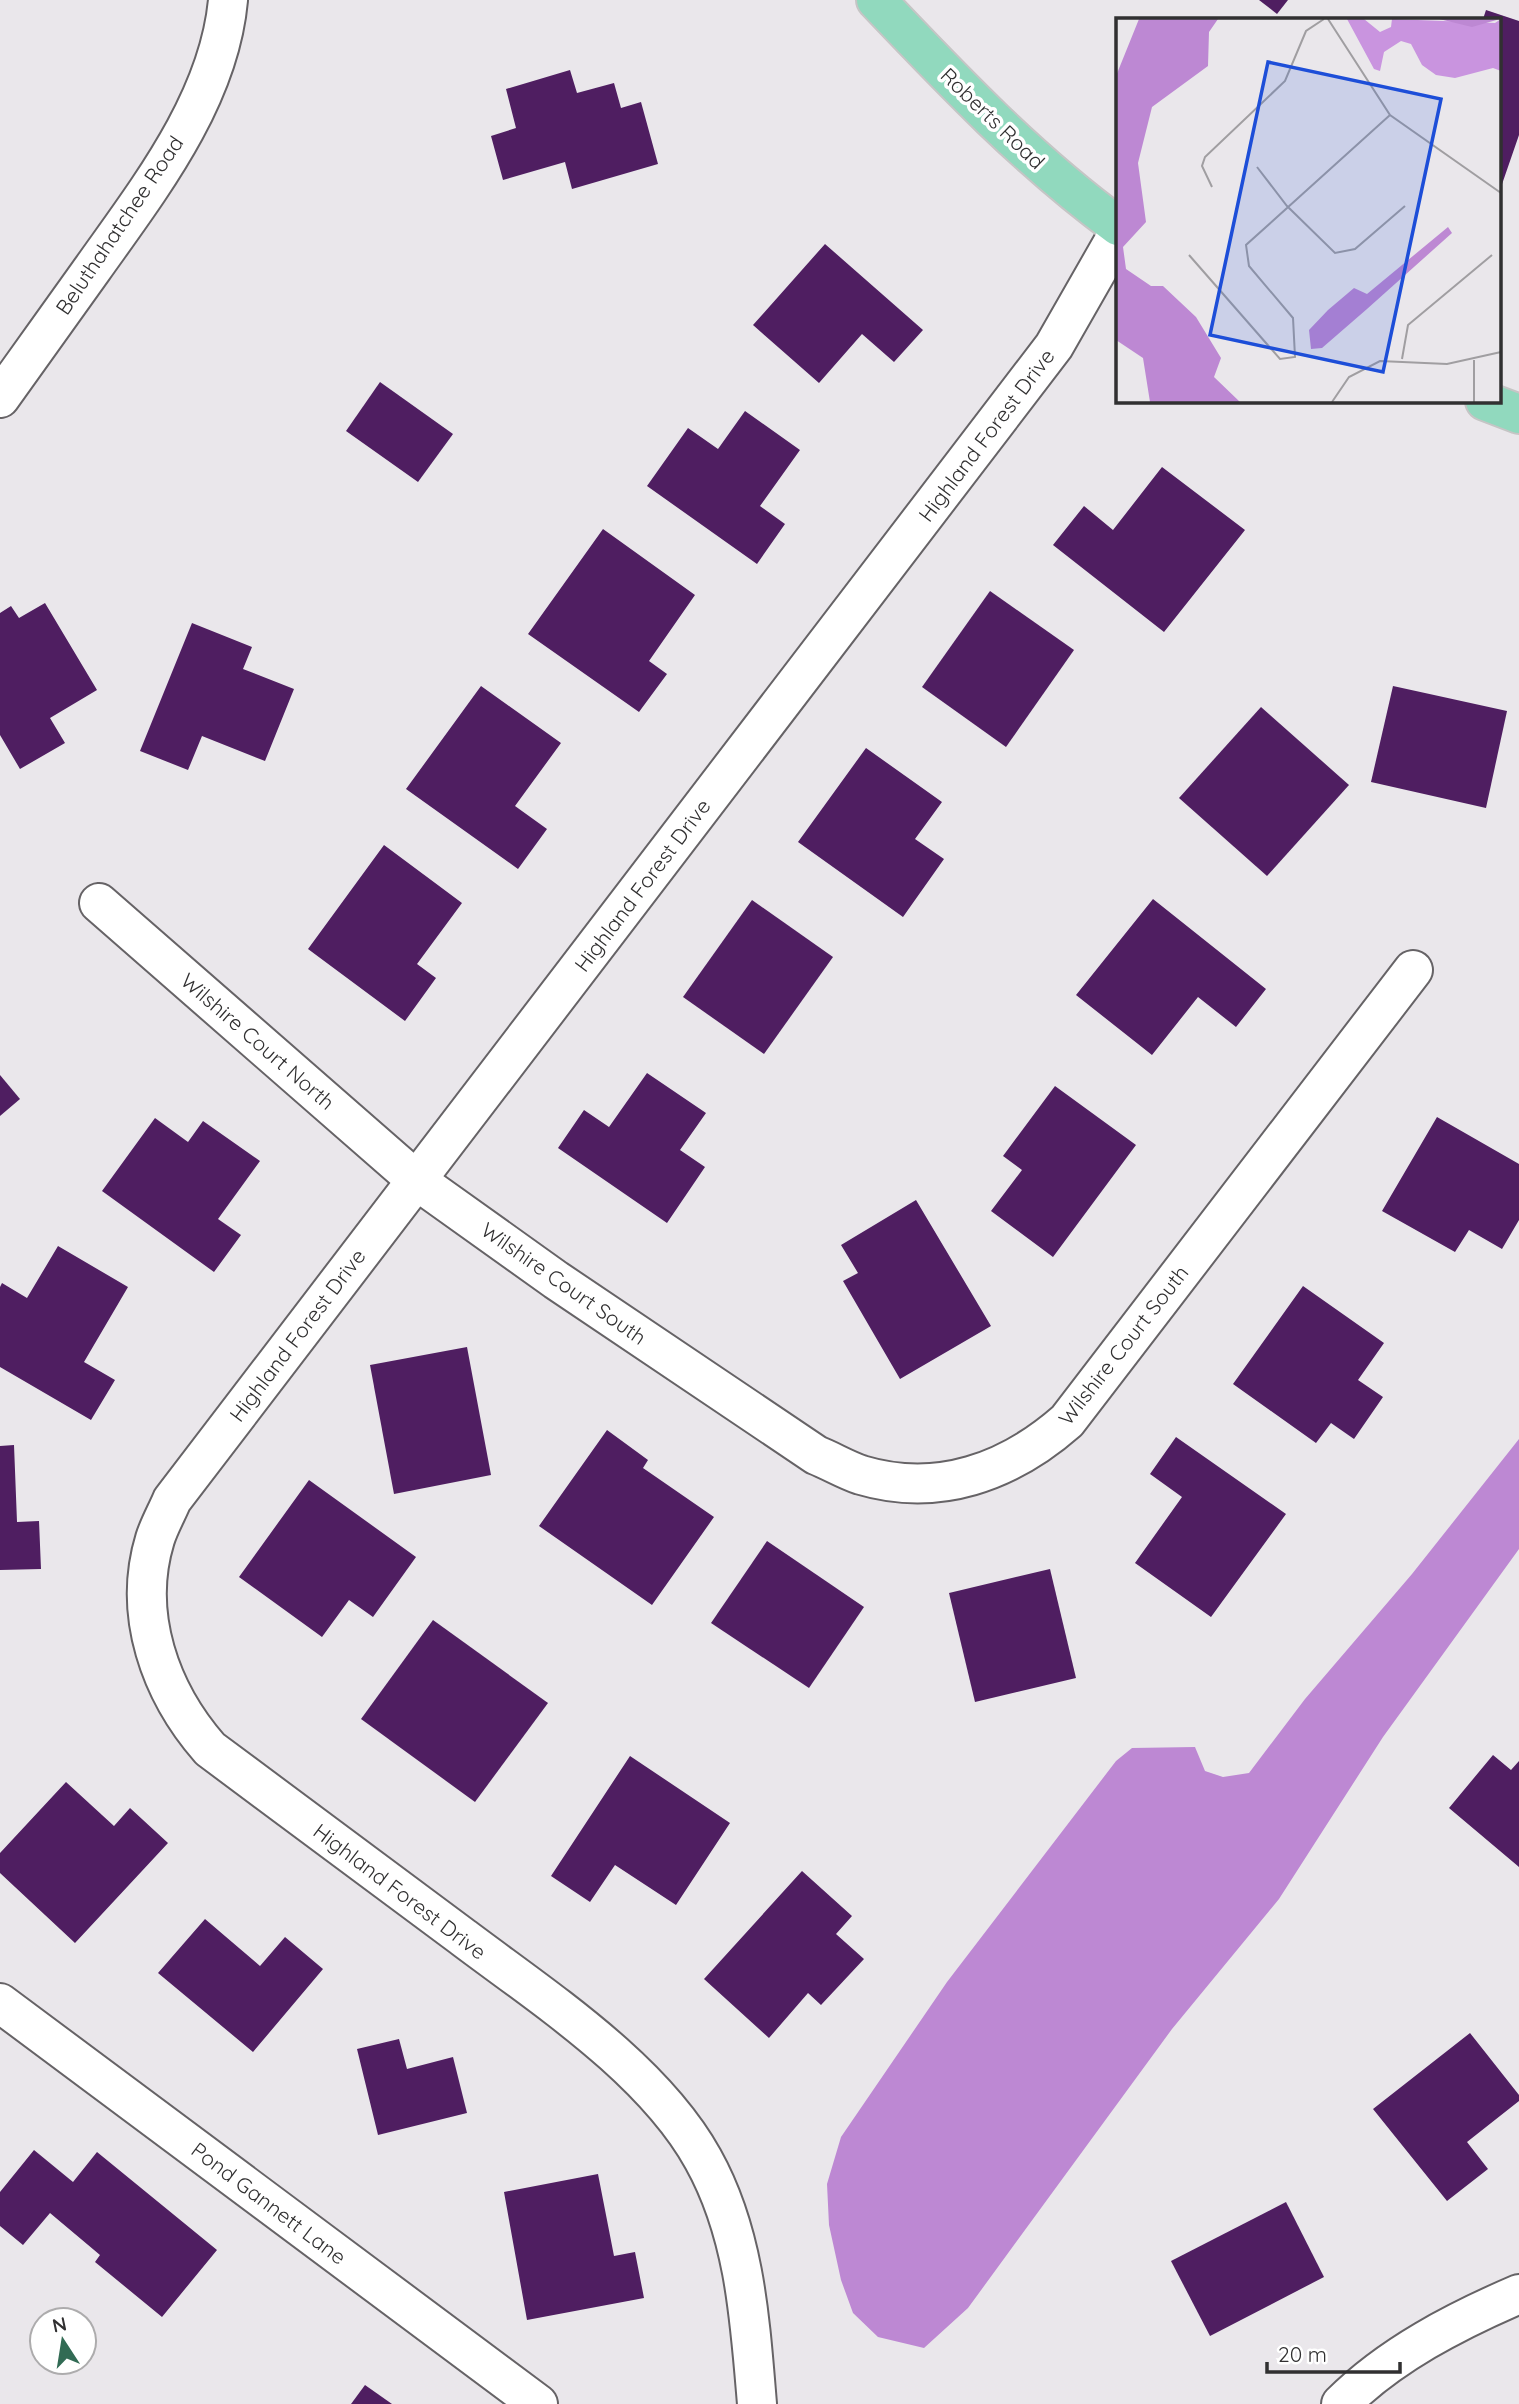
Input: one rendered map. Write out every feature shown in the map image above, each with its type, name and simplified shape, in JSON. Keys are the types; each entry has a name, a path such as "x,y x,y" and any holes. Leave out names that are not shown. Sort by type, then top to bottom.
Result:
{"main road":[{"name":"Roberts Road","path":"876,0 992,122 1076,195 1116,225"},
{"path":"1488,402 1519,414"}],"street":[{"name":"Beluthahatchee Road","path":"0,398 139,203 182,132 211,74 228,0"},
{"name":"Highland Forest Drive","path":"757,2404 748,2297 731,2226 703,2159 669,2109 627,2066 510,1973 210,1749 189,1725 164,1681 150,1633 147,1579 155,1538 172,1500 1054,346 1116,238"},
{"name":"Wilshire Court North","path":"99,903 416,1180"},
{"name":"Wilshire Court South","path":"416,1180 556,1280 816,1455 873,1477 909,1483 958,1480 1003,1466 1043,1442 1067,1421 1413,970"},
{"name":"Pond Gannett Lane","path":"0,2003 538,2404"},
{"path":"1341,2404 1411,2350 1475,2313 1519,2294"}],"shaded area":[{"path":"1519,1439 1519,1549 1383,1737 1279,1899 1172,2029 968,2308 924,2348 878,2337 853,2313 841,2280 829,2225 827,2184 841,2137 947,1982 1116,1761 1132,1748 1195,1747 1205,1771 1223,1777 1249,1773 1305,1699 1412,1574"}],"building":[{"path":"1259,0 1288,0 1277,14"},
{"path":"1486,10 1519,21 1519,135 1502,184 1502,18 1483,18"},
{"path":"570,70 577,93 614,83 621,108 641,102 658,164 572,189 565,162 503,180 491,136 516,128 506,89"},
{"path":"825,244 923,330 894,362 862,334 819,383 753,325"},
{"path":"380,382 453,434 418,482 346,431"},
{"path":"745,411 800,450 760,506 785,524 757,564 647,486 688,428 718,449"},
{"path":"1162,467 1245,530 1164,632 1053,545 1084,506 1113,530"},
{"path":"603,529 695,595 649,661 667,674 639,712 528,634"},
{"path":"990,591 1074,650 1006,747 922,687"},
{"path":"45,603 97,690 50,718 65,743 20,769 0,735 0,613 11,606 19,618"},
{"path":"192,623 252,647 243,669 294,689 265,761 202,736 188,770 140,751"},
{"path":"481,686 561,743 515,806 547,829 518,869 406,789"},
{"path":"1393,686 1507,711 1486,808 1371,782"},
{"path":"1261,707 1349,785 1267,876 1179,798"},
{"path":"866,748 942,802 915,839 944,859 903,917 798,842"},
{"path":"384,845 462,903 417,964 436,978 405,1021 308,949"},
{"path":"1153,899 1266,989 1236,1027 1198,997 1152,1055 1076,995"},
{"path":"752,900 833,957 764,1054 683,997"},
{"path":"647,1073 706,1113 680,1150 705,1167 667,1223 558,1148 584,1110 609,1127"},
{"path":"0,1075 20,1099 0,1116"},
{"path":"1055,1086 1136,1145 1053,1257 991,1211 1022,1170 1003,1156"},
{"path":"1437,1117 1519,1164 1519,1220 1502,1249 1469,1230 1455,1252 1382,1211"},
{"path":"155,1118 188,1142 203,1121 260,1161 218,1219 241,1235 214,1272 102,1191"},
{"path":"916,1200 991,1326 900,1379 843,1281 858,1273 841,1245"},
{"path":"58,1246 128,1287 84,1362 115,1380 91,1420 0,1367 0,1287 2,1283 27,1298"},
{"path":"1303,1286 1384,1343 1358,1380 1383,1397 1354,1439 1331,1423 1316,1443 1233,1384"},
{"path":"467,1347 491,1475 394,1494 370,1365"},
{"path":"607,1430 648,1460 643,1468 714,1517 652,1605 539,1526"},
{"path":"1176,1437 1286,1514 1211,1617 1135,1563 1182,1497 1150,1474"},
{"path":"14,1445 17,1522 39,1521 41,1569 0,1570 0,1446"},
{"path":"309,1480 416,1557 373,1617 349,1600 322,1637 239,1577"},
{"path":"767,1541 864,1607 809,1688 711,1623"},
{"path":"1050,1569 1076,1678 975,1702 949,1593"},
{"path":"433,1620 548,1703 475,1802 361,1719"},
{"path":"1493,1755 1511,1770 1519,1761 1519,1867 1449,1808"},
{"path":"630,1756 730,1823 676,1905 615,1865 590,1902 551,1876"},
{"path":"66,1782 114,1826 130,1808 168,1843 75,1943 0,1873 0,1853"},
{"path":"802,1871 852,1916 836,1934 864,1959 821,2005 808,1993 769,2038 704,1979"},
{"path":"205,1919 260,1966 285,1937 323,1969 253,2052 158,1973"},
{"path":"1470,2033 1519,2095 1519,2101 1467,2142 1488,2169 1447,2201 1373,2109"},
{"path":"399,2039 407,2069 453,2057 467,2113 378,2135 357,2049"},
{"path":"34,2150 73,2182 97,2152 217,2250 162,2317 95,2262 100,2255 50,2213 23,2245 0,2226 0,2192"},
{"path":"598,2174 614,2256 635,2252 644,2298 527,2320 504,2192"},
{"path":"1286,2202 1324,2277 1210,2336 1171,2261"},
{"path":"365,2385 392,2404 351,2404"}]}
